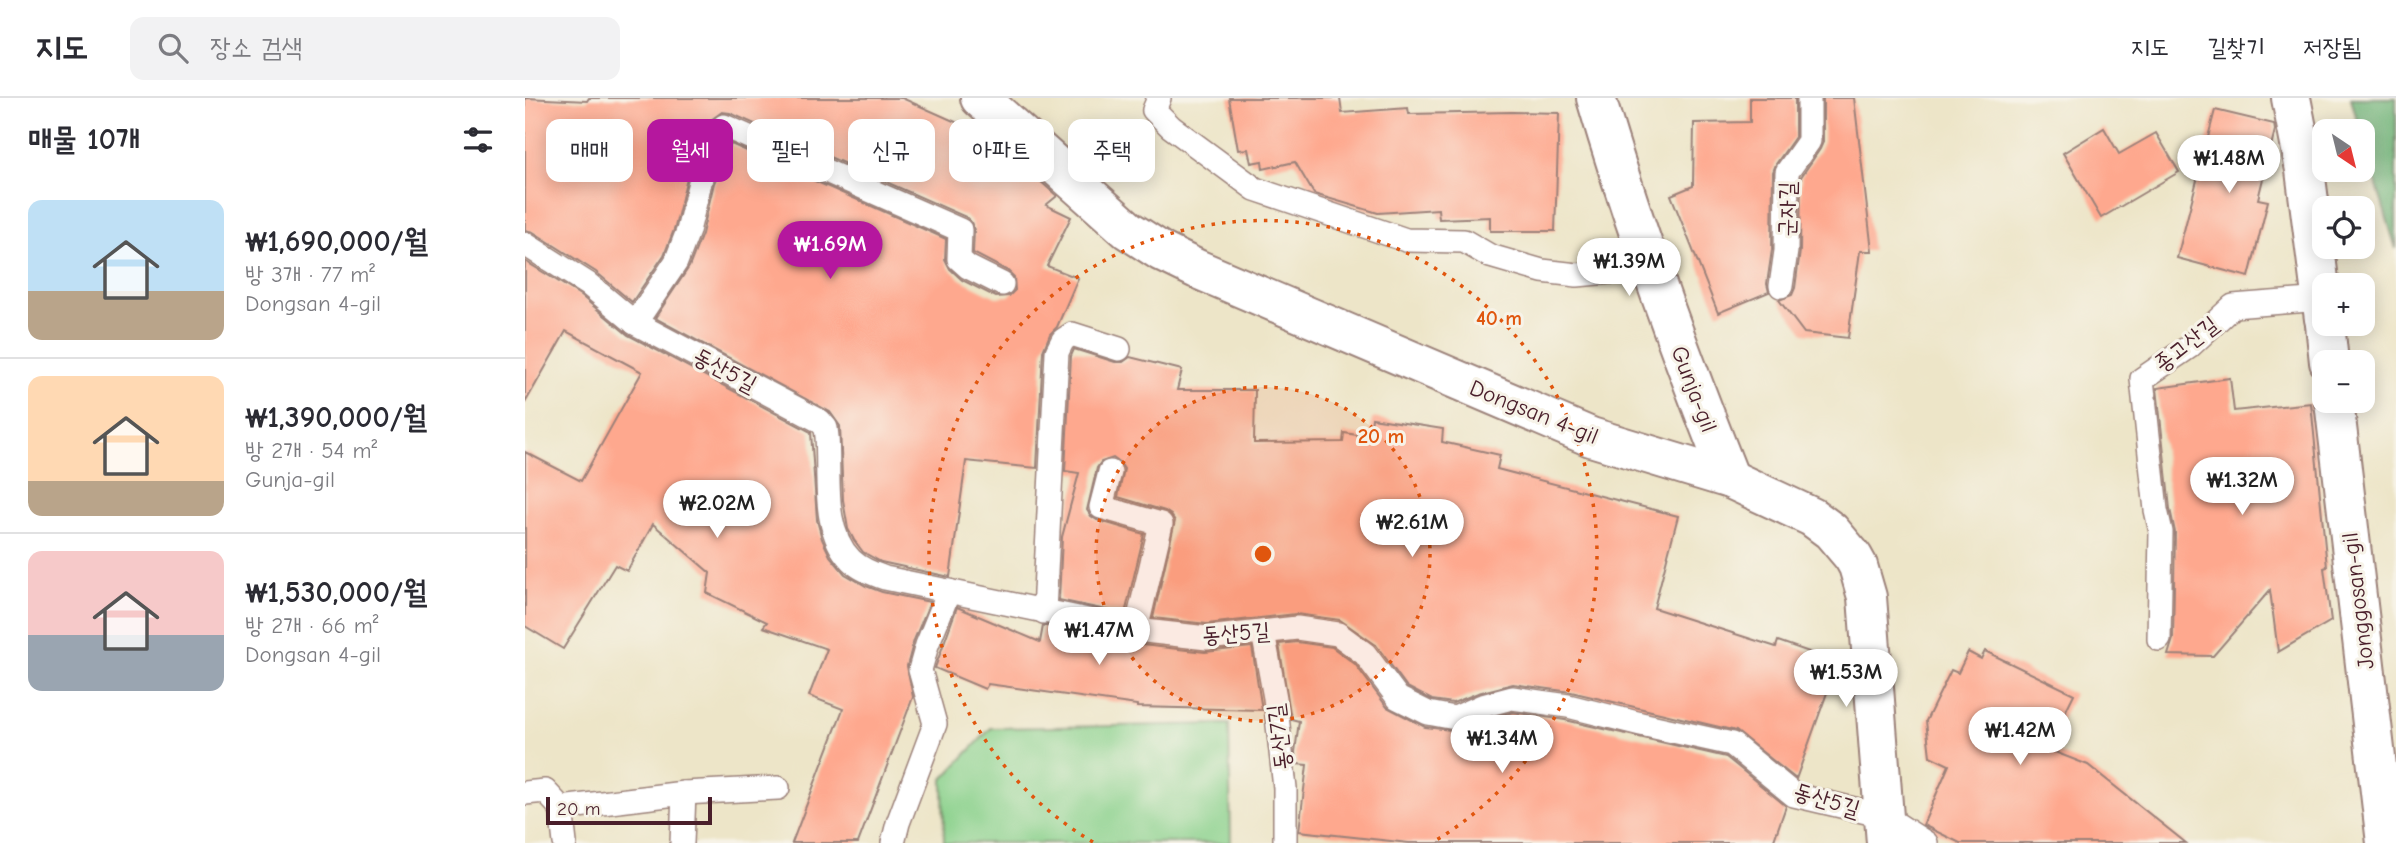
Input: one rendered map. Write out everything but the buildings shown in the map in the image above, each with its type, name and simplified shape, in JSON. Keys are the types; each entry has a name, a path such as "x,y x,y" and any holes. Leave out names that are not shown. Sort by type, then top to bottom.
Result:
{"street":[{"name":"Dongsan 4-gil","path":"980,98 1128,230 1197,270 1591,437 1730,479 1812,517 1831,531 1858,566 1867,597 1885,830"},
{"name":"Gunja-gil","path":"1596,98 1629,209 1679,351 1730,479"},
{"path":"2291,98 2305,170 2318,273"},
{"name":"Jonggosan-gil","path":"2335,413 2386,843"}],"lane":[{"path":"1159,98 1154,110 1171,127 1255,189 1406,240 1464,241 1490,256 1542,271 1577,275 1650,268"},
{"name":"군자길","path":"1781,285 1786,251 1787,172 1809,142 1809,98"},
{"path":"635,323 675,262 688,231 701,178 724,126 960,230 959,259 968,267 1002,284"},
{"name":"동산5길","path":"525,244 588,284 635,323 820,421 826,428 831,516 837,540 853,562 885,578 1136,630 1207,638 1297,628 1338,634 1365,654 1398,698 1428,713 1455,718 1482,706 1512,698 1567,706 1733,744 1794,794 1926,843"},
{"name":"종고산길","path":"2158,639 2161,532 2156,510 2143,379 2189,347 2233,306 2312,313"},
{"path":"1044,612 1057,352 1063,340 1072,334 1119,349"},
{"path":"1110,472 1101,507 1161,524 1136,630"},
{"path":"893,843 935,724 920,670 927,645 950,591"},
{"name":"동산7길","path":"1263,632 1275,698 1285,788 1285,843"},
{"path":"561,808 684,793 778,788"},
{"path":"525,793 545,791 561,808 565,843"},
{"path":"682,843 684,793"}],"green space":[{"path":"2351,98 2396,98 2396,249 2375,179 2375,119 2357,119"},
{"path":"1229,724 1231,843 944,843 943,779 991,728"}]}
